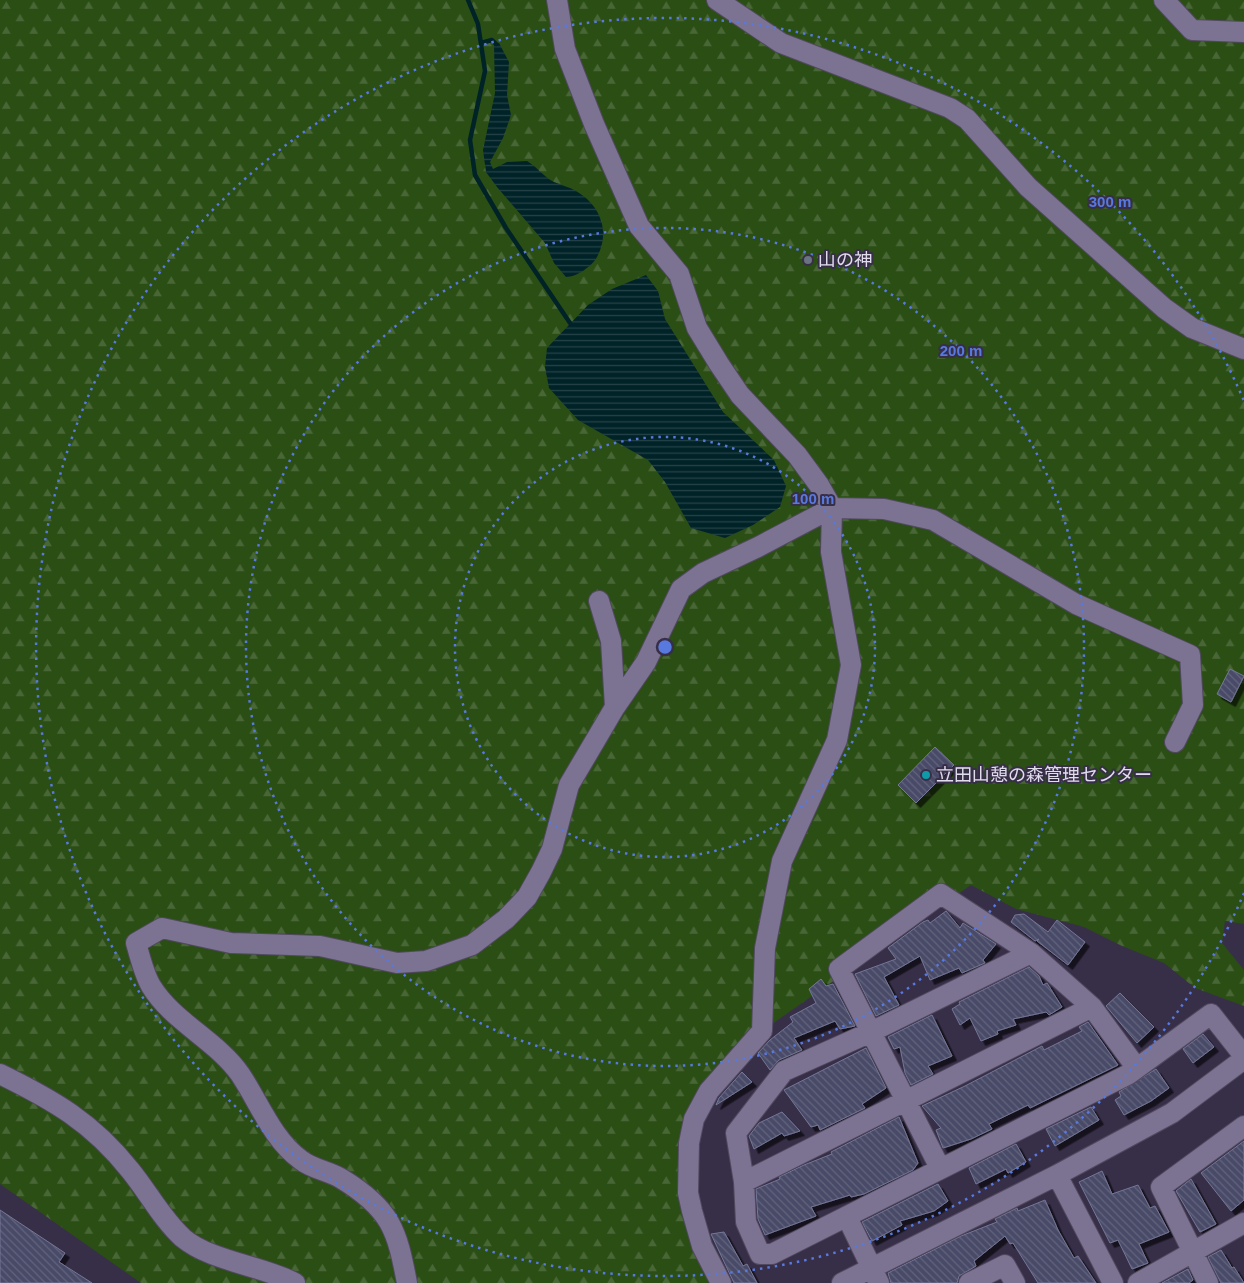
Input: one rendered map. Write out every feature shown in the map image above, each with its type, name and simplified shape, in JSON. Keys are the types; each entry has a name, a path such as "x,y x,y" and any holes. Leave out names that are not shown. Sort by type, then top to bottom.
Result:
{"street":[{"path":"557,0 565,49 590,116 639,226 679,274 697,328 719,364 740,394 797,456 819,485 832,508 831,552 851,665 838,740 782,861 765,948 762,1031 708,1091 694,1118 689,1144 688,1193 692,1211 702,1246 720,1283"},
{"path":"717,0 781,43 950,108 967,119 1028,187 1164,308 1192,328 1244,349"},
{"path":"1164,0 1192,30 1244,32"},
{"path":"407,1283 400,1245 392,1223 379,1208 342,1179 301,1161 274,1132 239,1073 219,1051 175,1014 151,986 136,944 162,928 231,942 320,946 397,963 426,961 472,945 506,919 527,896 552,849 569,785 615,708 646,662 681,589 702,573 758,547 832,508 884,509 933,520 1076,604 1190,655 1193,705 1175,742"},
{"path":"599,601 611,641 615,708"},
{"path":"940,1168 839,969 941,894 1031,953 1092,1007 1136,1067"},
{"path":"842,1283 875,1276 1172,1113 1244,1058 1212,1014 1136,1067 1129,1074 772,1254 760,1254 746,1222 744,1182 736,1133 784,1070 870,1032 1031,953"},
{"path":"744,1182 905,1099 1092,1007"},
{"path":"0,1074 49,1098 96,1132 130,1170 153,1203 184,1239 204,1250 296,1283"},
{"path":"1208,1283 1161,1187 1244,1126"},
{"path":"1056,1175 1113,1283"},
{"path":"847,1217 875,1276"},
{"path":"1138,1283 1244,1223"},
{"path":"969,1283 1005,1265 1015,1283"}],"green space":[{"path":"0,0 1244,0 1244,924 1225,921 1222,943 1244,970 1244,1006 1195,988 1164,963 1122,946 1084,927 1016,909 971,885 762,1031 709,1091 688,1193 721,1283 141,1283 0,1184"}],"shaded area":[{"path":"499,43 509,62 507,95 511,115 503,138 490,162 493,169 507,162 527,161 550,180 576,191 584,197 597,211 601,220 603,238 597,257 584,270 570,277 566,277 554,263 545,243 486,172 483,150 495,93 494,45"},
{"path":"646,275 658,291 665,319 723,412 774,460 786,486 780,507 753,525 725,538 691,528 665,482 648,460 578,420 549,388 545,367 547,348 588,305 612,289"}],"building":[{"path":"1230,669 1244,676 1231,702 1217,694"},
{"name":"立田山憩の森管理センター","path":"935,747 954,765 916,803 898,785"},
{"path":"946,911 960,928 963,923 996,944 983,960 985,963 962,973 959,968 930,980 920,956 884,977 899,1005 876,1016 855,974 896,959 888,948 923,922 928,920 930,923"},
{"path":"1024,914 1048,932 1057,920 1085,942 1068,965 1037,941 1039,939 1035,941 1011,922 1015,915"},
{"path":"1029,967 1039,976 1043,985 1047,983 1062,1007 1049,1015 1046,1012 1013,1019 1016,1025 997,1031 998,1034 981,1041 970,1018 960,1025 952,1009 960,1004 959,1002"},
{"path":"821,979 826,986 833,984 855,1026 840,1029 835,1021 794,1038 802,1050 779,1060 770,1070 758,1053 770,1040 793,1022 790,1017 816,1003 809,989"},
{"path":"1120,993 1154,1027 1137,1043 1106,1006"},
{"path":"932,1015 952,1056 928,1066 933,1074 911,1085 905,1073 900,1047 894,1049 888,1037"},
{"path":"1088,1022 1118,1065 1030,1108 1028,1105 989,1124 992,1129 971,1139 943,1148 936,1130 941,1128 922,1106 1042,1046 1044,1050 1082,1031 1079,1027"},
{"path":"1203,1034 1214,1047 1193,1063 1183,1049"},
{"path":"866,1048 886,1088 862,1104 865,1108 820,1130 818,1125 811,1127 784,1090"},
{"path":"1156,1069 1169,1088 1151,1101 1124,1115 1115,1100 1121,1096 1119,1092"},
{"path":"742,1072 752,1082 716,1105 719,1098"},
{"path":"1091,1107 1099,1120 1055,1146 1046,1129"},
{"path":"782,1112 800,1131 784,1136 782,1133 754,1149 749,1136 759,1123"},
{"path":"899,1117 918,1163 913,1170 864,1194 851,1197 850,1195 811,1207 816,1216 765,1235 758,1219 756,1189 780,1179 779,1177 804,1165 832,1154 831,1152"},
{"path":"1244,1141 1244,1200 1231,1211 1201,1173"},
{"path":"1016,1144 1026,1162 1008,1173 1006,1169 976,1184 969,1168"},
{"path":"1102,1171 1112,1194 1138,1185 1150,1208 1155,1206 1169,1232 1139,1244 1148,1263 1132,1269 1118,1240 1110,1243 1079,1182"},
{"path":"1191,1179 1216,1224 1200,1232 1176,1191"},
{"path":"938,1184 948,1201 934,1211 900,1221 902,1225 872,1241 862,1222"},
{"path":"1045,1200 1058,1230 1074,1258 1078,1256 1096,1283 1038,1283 1013,1243 1010,1244 1005,1236 974,1261 976,1266 959,1276 957,1283 891,1283 888,1273 961,1236 997,1222 995,1219 1017,1208 1018,1211"},
{"path":"0,1210 65,1253 59,1262 92,1283 0,1283"},
{"path":"724,1232 743,1266 747,1264 757,1283 734,1283 711,1234"},
{"path":"1221,1250 1244,1283 1221,1283 1208,1257"},
{"path":"1188,1269 1193,1280 1189,1283 1162,1283"}],"waterway":[{"path":"468,0 478,24 485,71 470,140 475,175 506,228 570,323"},
{"path":"481,43 492,40 496,44"}],"place":[{"name":"山の神","path":"808,260"},
{"name":"立田山憩の森管理センター","path":"926,775"}]}
